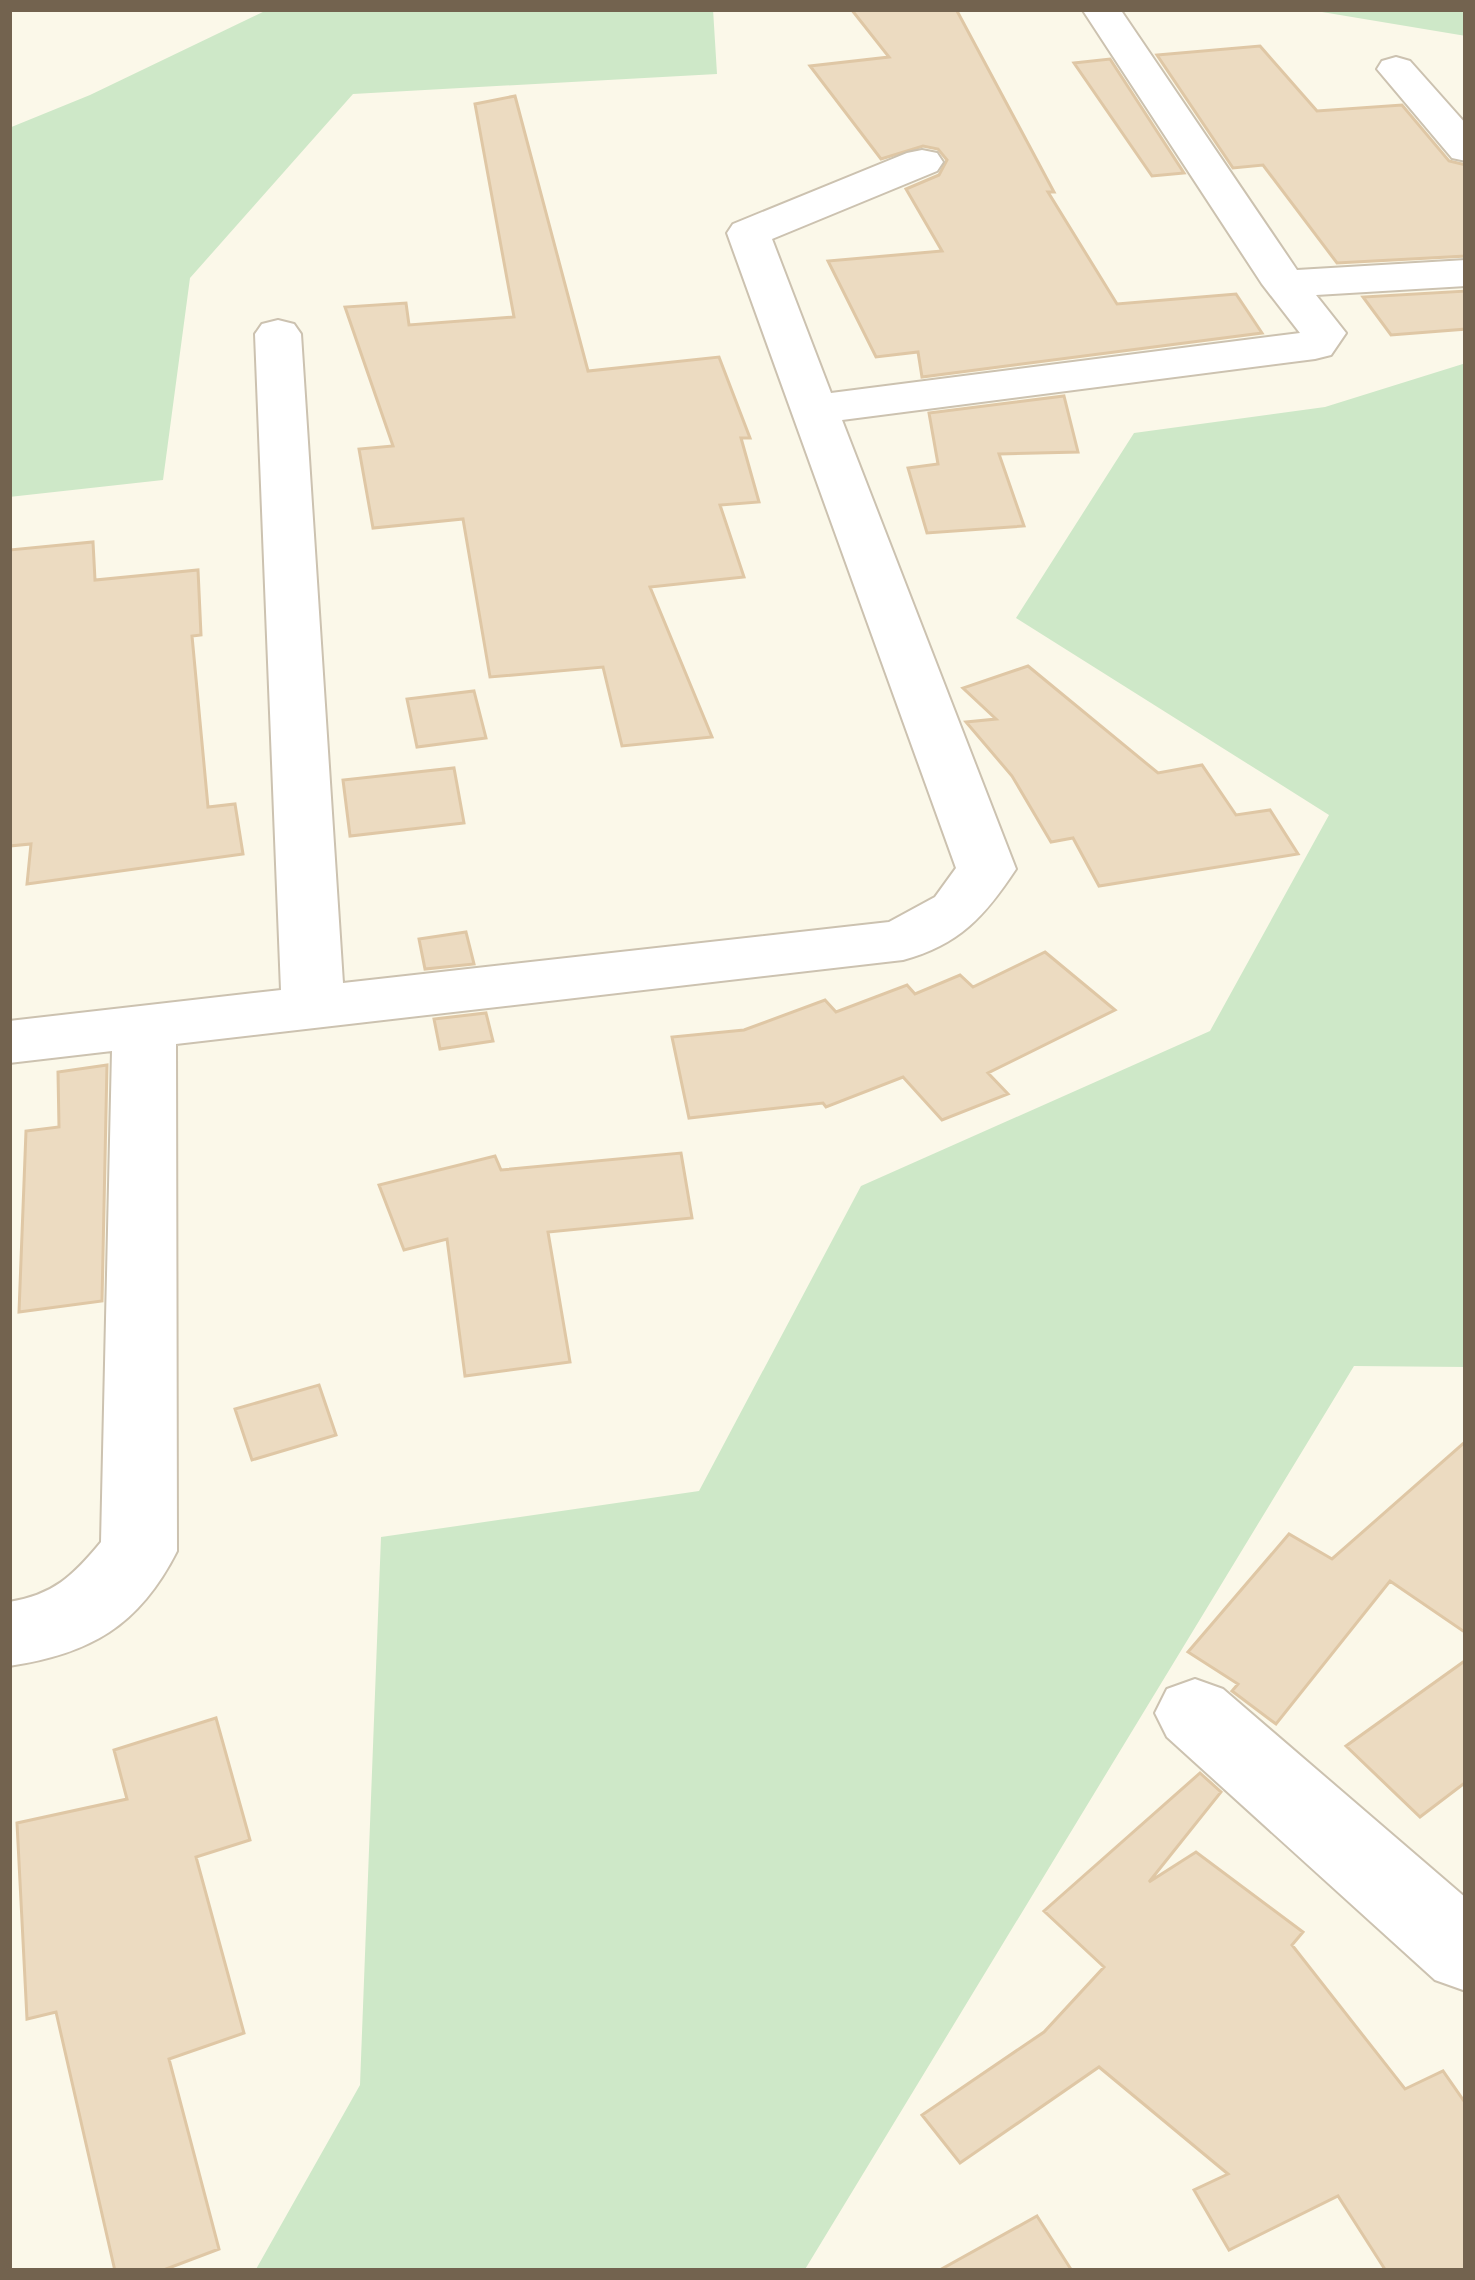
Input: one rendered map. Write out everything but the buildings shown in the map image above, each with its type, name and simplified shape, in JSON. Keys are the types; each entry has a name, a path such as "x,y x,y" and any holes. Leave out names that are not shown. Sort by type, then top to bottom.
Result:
{"street":[{"path":"817,409 1315,345 1323,333 1284,284 1101,9"},
{"path":"1396,69 1466,149"},
{"path":"9,1042 903,940 956,910 986,869 748,233 922,162"},
{"path":"1284,284 1466,273"},
{"path":"278,334 313,1004"},
{"path":"9,1634 56,1628 91,1610 139,1551 144,1027"},
{"path":"1195,1713 1466,1952"}],"green space":[{"path":"269,9 713,9 717,74 353,94 190,278 163,480 9,497 9,128 90,95"},
{"path":"1304,9 1466,9 1466,36"},
{"path":"1466,363 1466,1367 1354,1366 804,2271 255,2271 360,2085 381,1537 699,1491 861,1186 1210,1031 1329,815 1016,618 1134,433 1325,407"}]}
